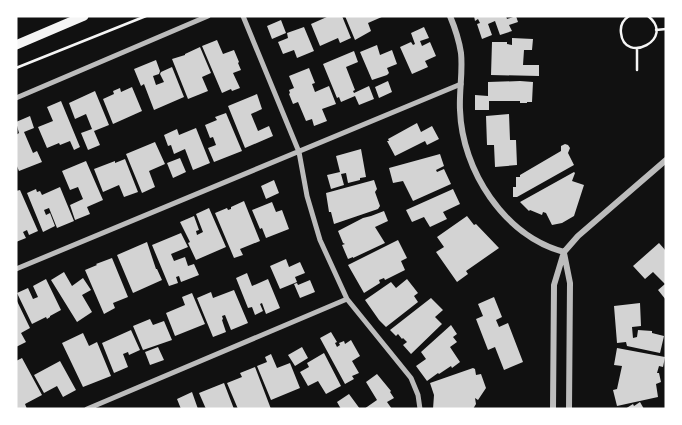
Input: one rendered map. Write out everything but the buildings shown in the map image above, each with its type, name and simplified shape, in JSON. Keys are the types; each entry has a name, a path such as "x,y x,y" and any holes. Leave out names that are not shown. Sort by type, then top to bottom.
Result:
{"highway":[{"path":"16,45 84,16"}],"street":[{"path":"16,98 208,16"},
{"path":"244,16 298,152 307,196 320,240 347,299 411,378 418,394 420,409"},
{"path":"450,16 461,53 460,110 463,137 470,161 494,204 508,218 540,243 564,252"},
{"path":"16,269 461,84"},
{"path":"552,409 554,285 564,252 578,236 666,160"},
{"path":"564,252 570,283 569,409"},
{"path":"87,409 347,299"}],"path":[{"path":"16,68 146,16"},
{"path":"629,16 622,24 622,37 625,43 631,47 638,48 644,48 655,37 654,23 648,16"},
{"path":"656,30 666,29"},
{"path":"637,70 638,48"}]}
